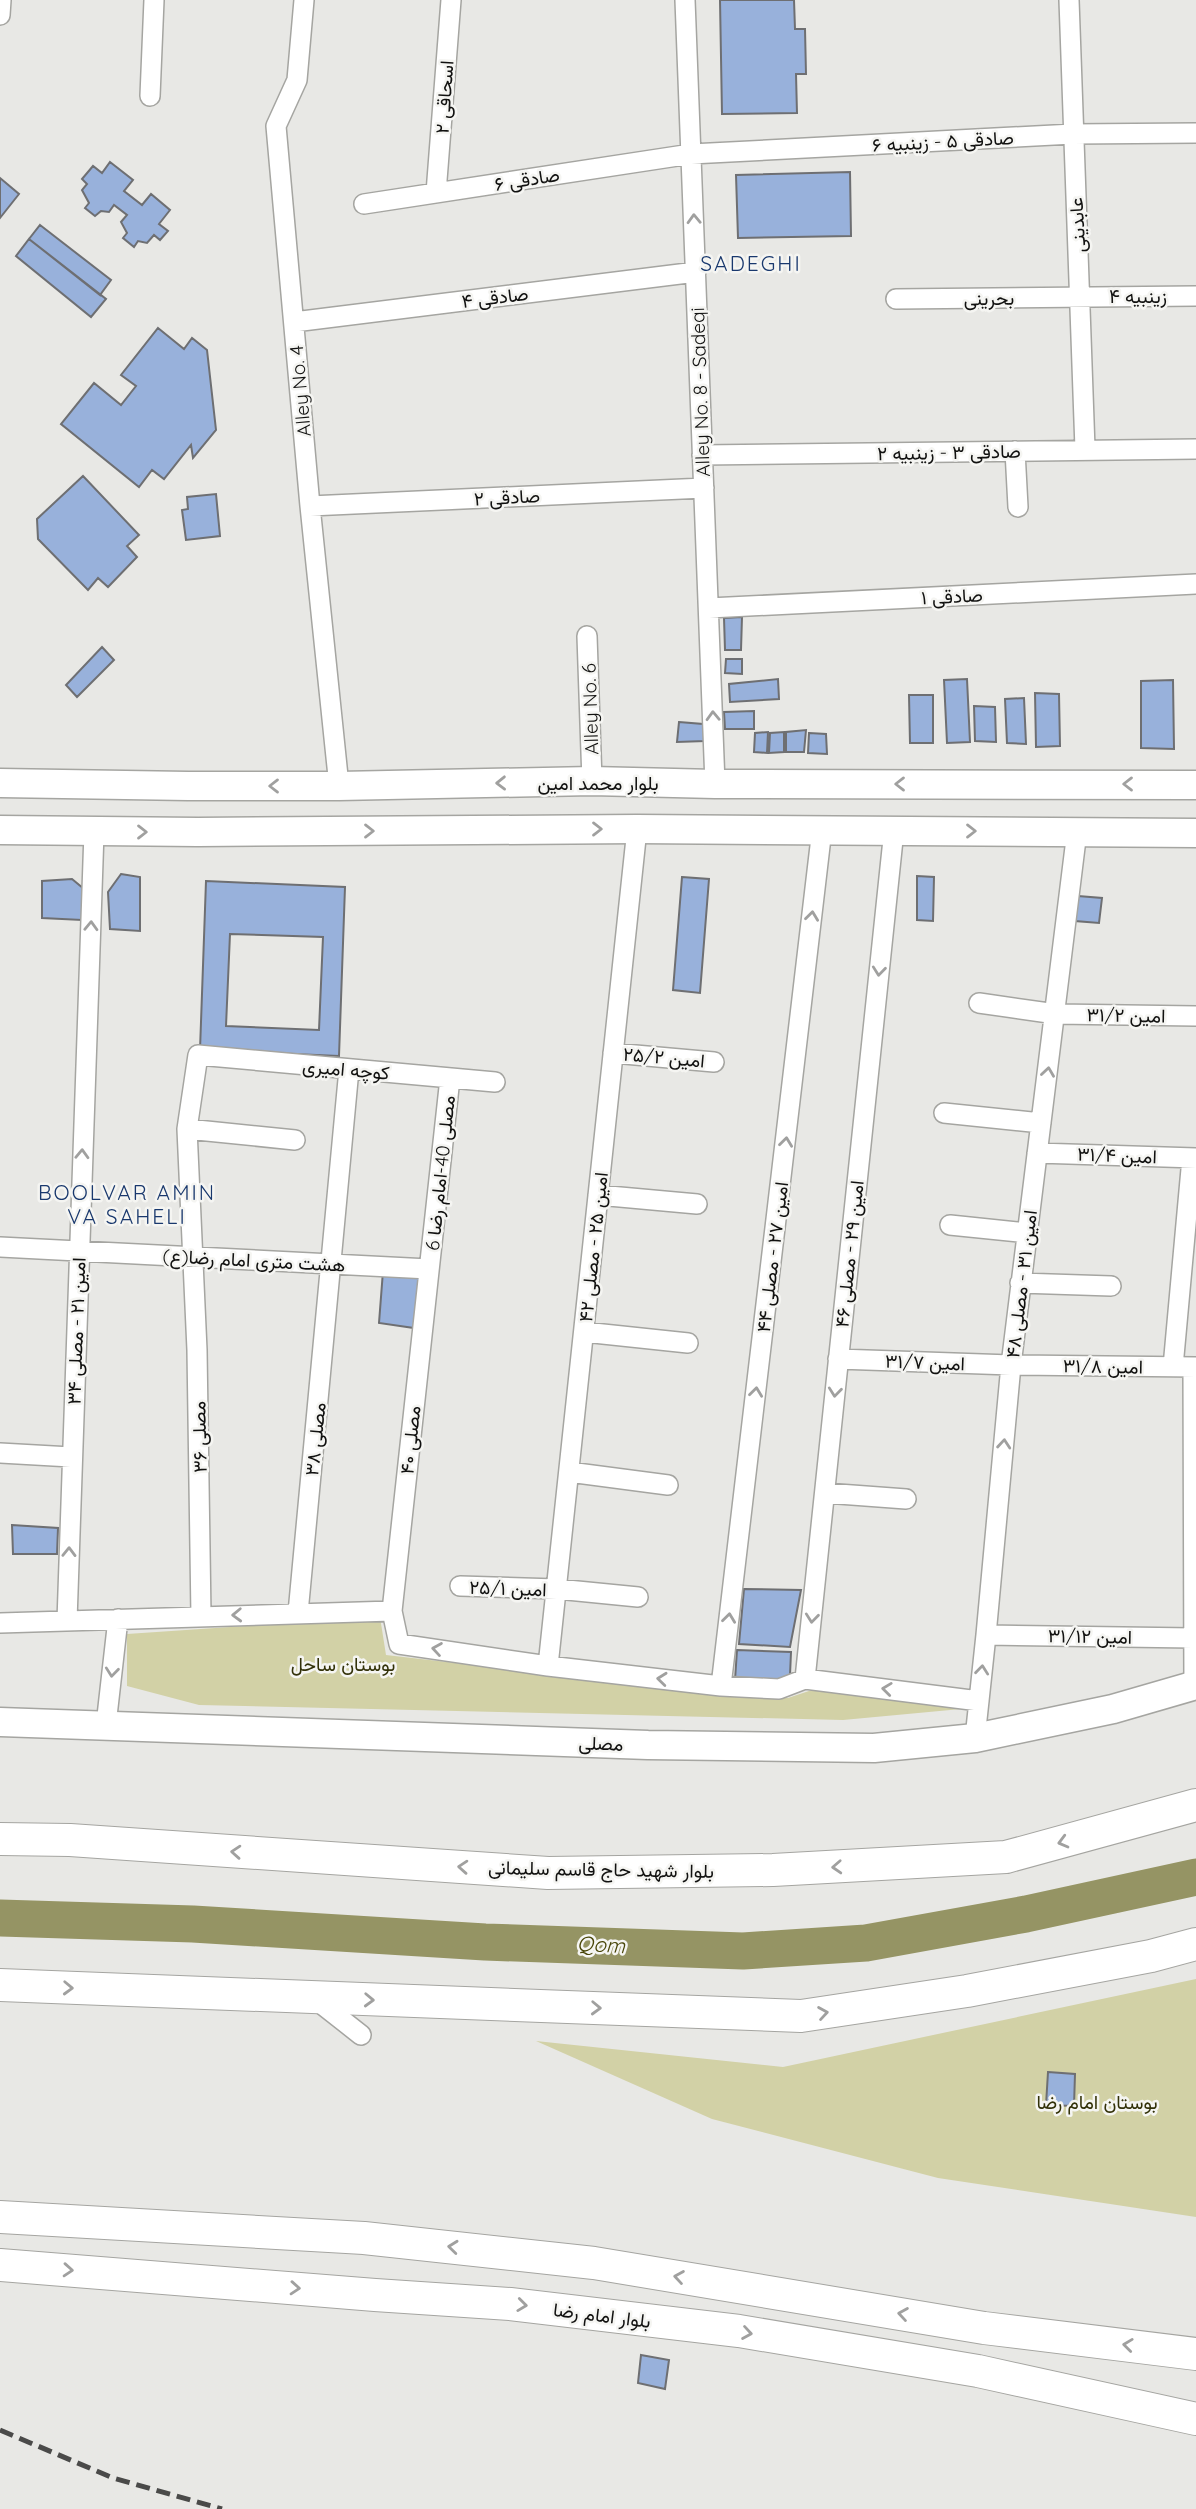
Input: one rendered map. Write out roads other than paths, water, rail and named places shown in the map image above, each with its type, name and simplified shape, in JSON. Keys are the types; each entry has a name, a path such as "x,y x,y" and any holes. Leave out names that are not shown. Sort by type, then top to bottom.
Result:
{"main road":[{"name":"بلوار محمد امین","path":"0,783 339,786 592,781 715,784 1196,785"},
{"path":"715,784 717,830"},
{"path":"0,830 94,832 822,829 1196,833"},
{"name":"مصلی","path":"0,1722 648,1745 861,1748 975,1738 1113,1709 1195,1685"},
{"name":"بلوار شهید حاج قاسم سلیمانی","path":"0,1839 70,1840 548,1873 773,1870 1006,1857 1196,1805"},
{"path":"1128,1824 1179,1822 1196,1826"},
{"path":"0,1985 801,2016 967,1991 1151,1956 1196,1944"},
{"path":"0,2217 365,2238 594,2263 984,2328 1196,2354"},
{"name":"بلوار امام رضا","path":"0,2264 510,2304 739,2331 978,2371 1196,2419"}],"street":[{"path":"0,15 1,0"},
{"path":"150,96 154,0"},
{"name":"Alley No. 4","path":"304,0 297,80 276,126 310,506 339,786"},
{"name":"اسحاقی ۲","path":"436,193 452,0"},
{"name":"Alley No. 8 - Sadeqi","path":"685,0 715,784"},
{"name":"عابدینی","path":"1069,0 1085,449"},
{"name":"صادقی ۵ - زینبیه ۶","path":"691,154 1073,134 1196,133"},
{"name":"صادقی ۶","path":"364,205 691,154"},
{"name":"صادقی ۴","path":"294,322 696,272"},
{"name":"زینبیه ۴","path":"1081,296 1196,296"},
{"name":"بحرینی","path":"896,299 1081,296"},
{"name":"صادقی ۳ - زینبیه ۲","path":"702,456 1085,449 1196,450"},
{"path":"1016,451 1018,507"},
{"name":"صادقی ۲","path":"310,506 704,488"},
{"name":"صادقی ۱","path":"709,608 1196,584"},
{"name":"Alley No. 6","path":"587,636 592,781"},
{"name":"امین ۲۵ - مصلی ۴۲","path":"548,1666 637,829"},
{"name":"امین ۲۷ - مصلی ۴۴","path":"721,1686 822,829"},
{"name":"امین ۲۹ - مصلی ۴۶","path":"806,1679 894,830"},
{"name":"امین ۳۱ - مصلی ۴۸","path":"975,1738 1020,1283 1077,831"},
{"name":"امین ۲۱ - مصلی ۳۴","path":"67,1621 94,832"},
{"name":"امین ۳۱/۲","path":"979,1003 1056,1014 1196,1016"},
{"name":"امین ۲۵/۲","path":"613,1053 714,1062"},
{"name":"کوچه امیری","path":"198,1055 495,1082"},
{"name":"مصلی ۳۶","path":"198,1055 187,1129 194,1257 201,1616"},
{"name":"مصلی ۳۸","path":"298,1614 349,1069"},
{"name":"مصلی 40-امام رضا 6","path":"429,1269 450,1078"},
{"path":"944,1113 1041,1123"},
{"path":"187,1129 296,1140"},
{"name":"امین ۳۱/۴","path":"1037,1153 1194,1158"},
{"path":"1173,1367 1194,1158"},
{"path":"598,1195 697,1204"},
{"path":"950,1225 1027,1233"},
{"name":"هشت متری امام رضا(ع)","path":"0,1247 429,1269"},
{"name":"مصلی ۴۰","path":"392,1611 429,1269"},
{"path":"1020,1283 1111,1286"},
{"path":"584,1332 688,1343"},
{"name":"امین ۳۱/۷","path":"838,1359 1011,1366"},
{"name":"امین ۳۱/۸","path":"1011,1366 1194,1367"},
{"path":"1194,1367 1195,1685"},
{"path":"0,1453 71,1457"},
{"path":"569,1472 668,1485"},
{"path":"825,1493 906,1499"},
{"name":"امین ۲۵/۱","path":"460,1586 556,1589 638,1597"},
{"path":"0,1623 392,1611 399,1644 548,1666 721,1686 779,1689 806,1679 979,1701"},
{"path":"106,1726 117,1619"},
{"name":"امین ۳۱/۱۲","path":"986,1635 1193,1637"},
{"path":"313,1998 361,2035"}],"waterway":[{"name":"Qom","path":"0,1918 193,1924 485,1942 743,1951 866,1943 1026,1914 1196,1877"}],"railway":[{"path":"0,2430 113,2478 222,2509"}],"district":[{"name":"SADEGHI","path":"751,264"},
{"name":"BOOLVAR AMIN VA SAHELI","path":"127,1205"}],"park label":[{"name":"بوستان ساحل","path":"343,1664"},
{"name":"بوستان امام رضا","path":"1097,2102"}]}
